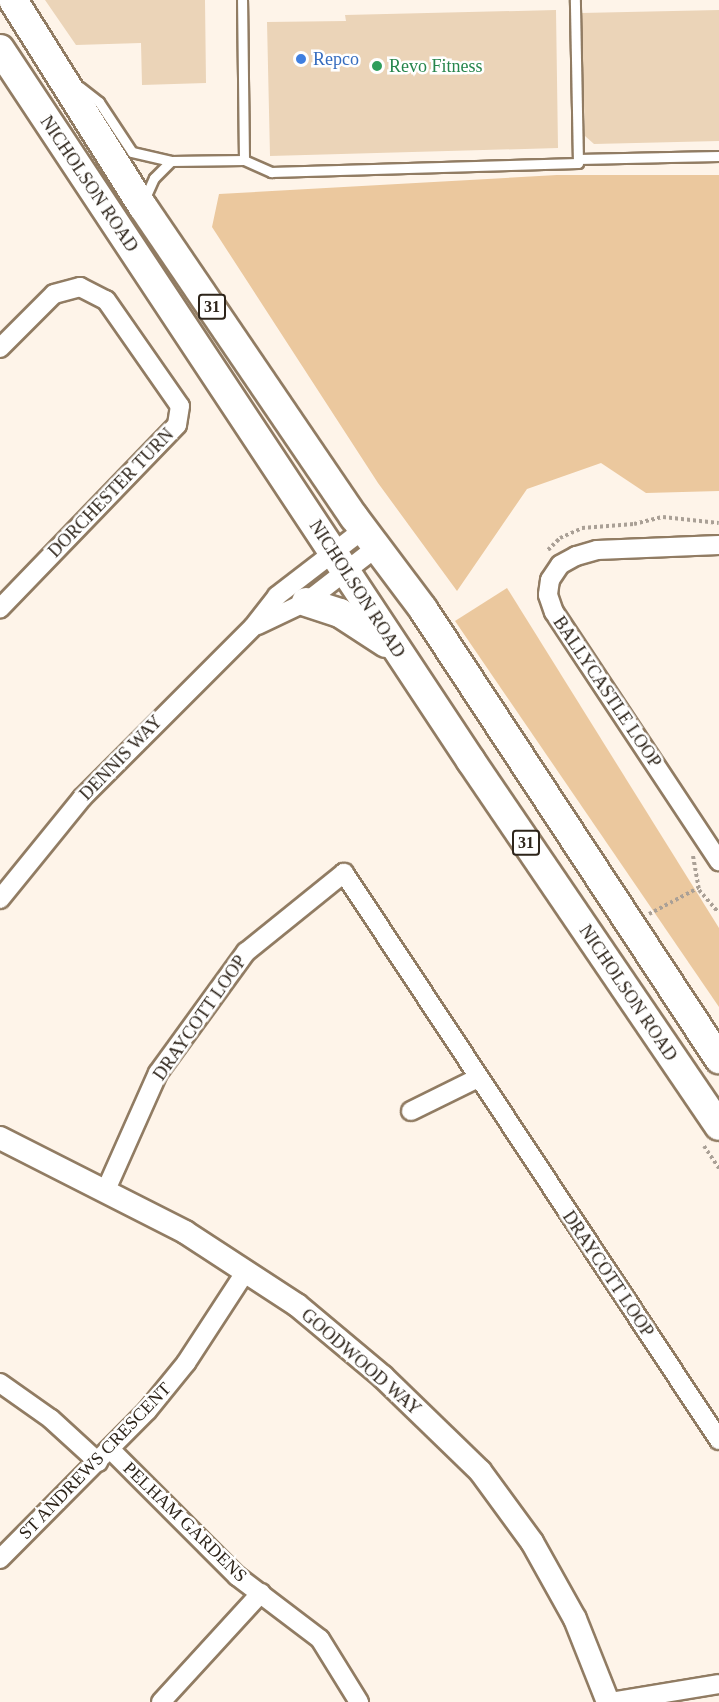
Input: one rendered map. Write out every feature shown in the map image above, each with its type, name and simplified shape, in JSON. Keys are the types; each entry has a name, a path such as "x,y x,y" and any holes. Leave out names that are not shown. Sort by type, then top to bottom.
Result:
{"main road":[{"name":"NICHOLSON ROAD","path":"13,0 143,207 371,538 423,609 719,1059"},
{"name":"NICHOLSON ROAD","path":"0,49 400,653 719,1126"},
{"path":"0,79 13,98 54,132"},
{"path":"306,602 340,613 400,653"}],"street":[{"name":"DORCHESTER TURN","path":"0,348 54,294 80,287 106,300 180,406 177,425 0,608"},
{"name":"DENNIS WAY","path":"0,899 82,798 253,627 277,596 339,561 371,538"},
{"name":"BALLYCASTLE LOOP","path":"719,545 597,550 576,556 560,565 550,580 548,595 554,612 719,861"},
{"name":"DENNIS WAY","path":"253,627 306,602 339,561"},
{"name":"DRAYCOTT LOOP","path":"105,1192 158,1073 246,952 344,873 719,1440"},
{"path":"411,1112 478,1078"},
{"name":"GOODWOOD WAY","path":"0,1138 185,1232 297,1305 383,1377 480,1471 532,1542 575,1618 609,1702"},
{"name":"ST ANDREWS CRESCENT","path":"0,1559 98,1462 186,1363 246,1271"},
{"path":"0,1383 51,1419 98,1462"},
{"name":"PELHAM GARDENS","path":"110,1449 237,1576 320,1639 359,1702"},
{"name":"PELHAM GARDENS","path":"161,1702 261,1593"},
{"path":"609,1702 719,1684"}],"lane":[{"path":"242,0 244,160"},
{"path":"60,73 99,102 132,152 171,161 244,160 271,172 578,163 575,0"},
{"path":"578,159 719,156"},
{"path":"143,207 150,184 171,161"}],"path":[{"path":"643,917 698,888"}],"shaded area":[{"path":"557,175 719,175 719,491 646,493 601,463 527,489 457,591 378,483 212,227 219,194"},
{"path":"507,588 719,928 719,1007 455,621"}],"building":[{"path":"45,0 205,0 206,83 142,85 141,43 76,45"},
{"path":"556,10 558,148 270,156 267,22 346,21 345,15"},
{"path":"719,10 719,141 594,144 585,136 581,13"}],"place":[{"name":"Repco","path":"301,59"},
{"name":"Revo Fitness","path":"377,66"}]}
